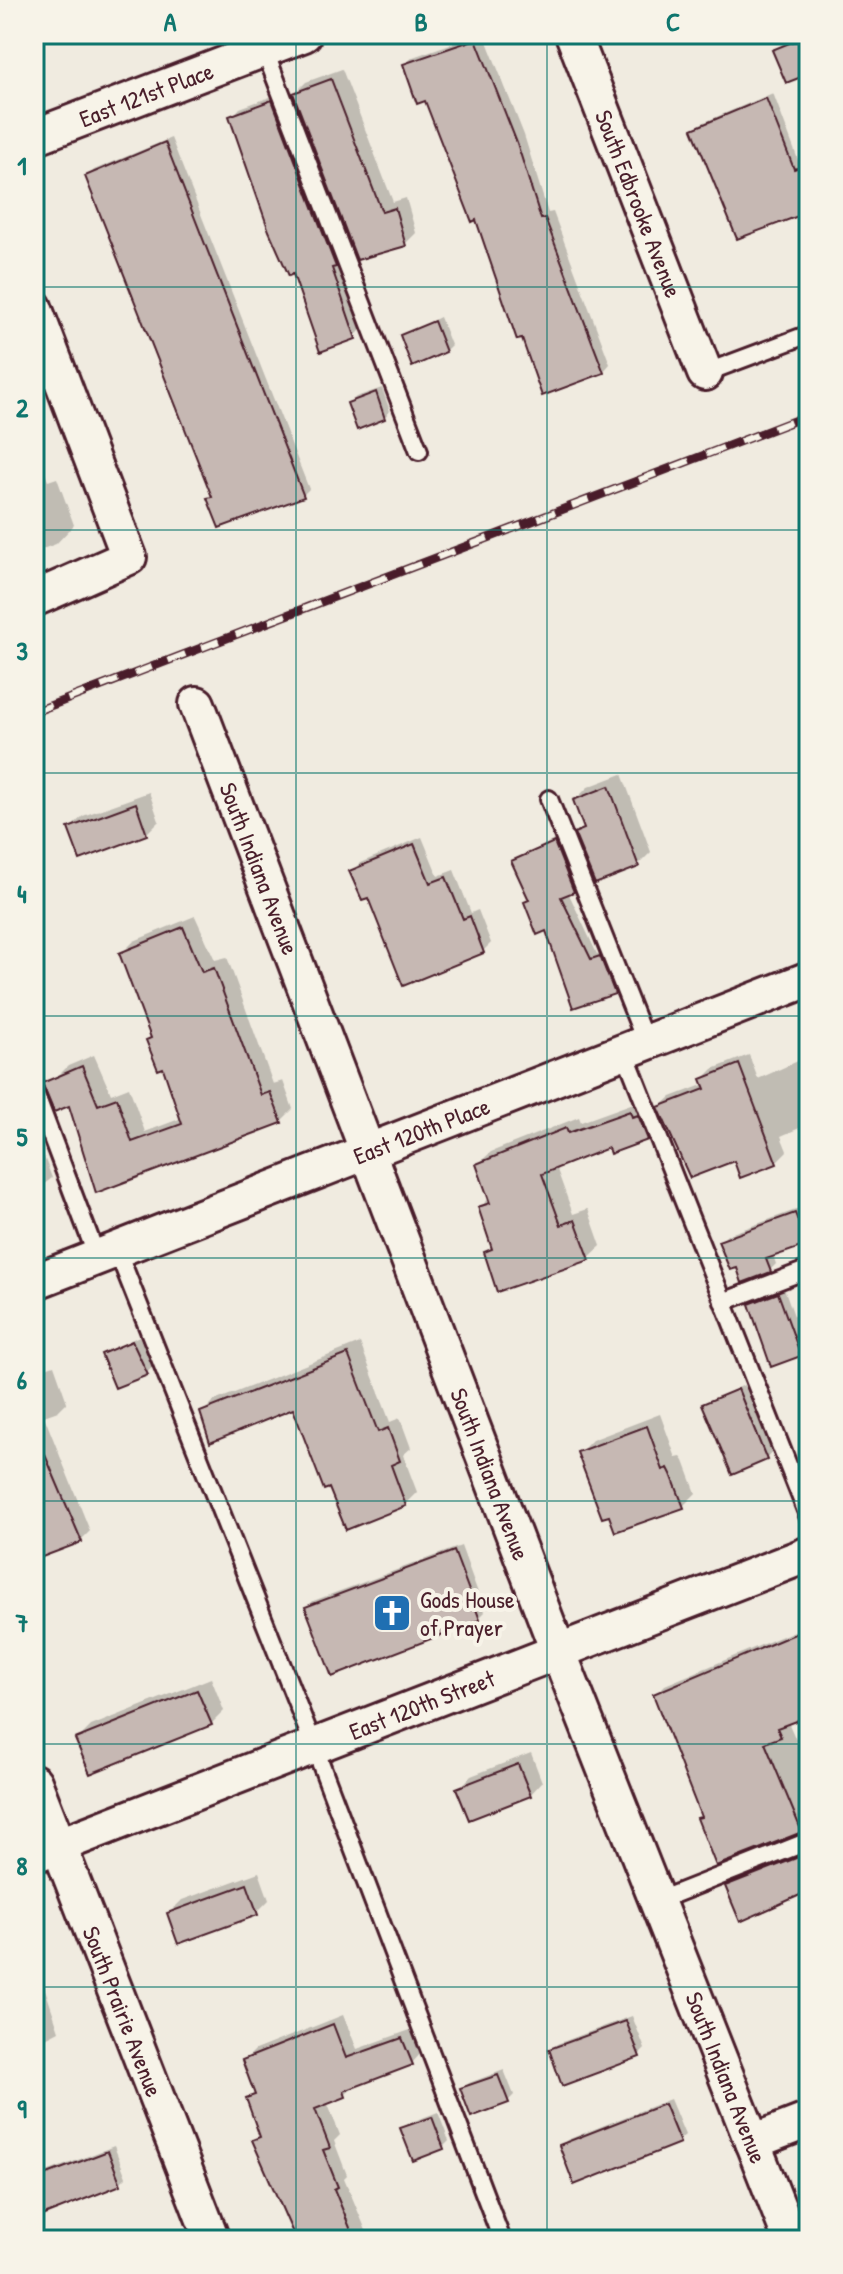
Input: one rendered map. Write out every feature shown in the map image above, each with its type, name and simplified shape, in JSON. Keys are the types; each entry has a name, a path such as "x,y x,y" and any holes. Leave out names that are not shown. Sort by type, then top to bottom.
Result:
{"street":[{"name":"East 121st Place","path":"34,137 304,34"},
{"name":"South Edbrooke Avenue","path":"573,34 705,373"},
{"path":"34,307 129,557 34,599"},
{"name":"South Indiana Avenue","path":"197,704 558,1651 791,2240"},
{"name":"East 120th Place","path":"34,1282 809,979"},
{"name":"East 120th Street","path":"46,1850 809,1554"},
{"name":"South Prairie Avenue","path":"34,1782 46,1850 212,2240"},
{"path":"752,2142 809,2120"}],"lane":[{"path":"264,49 419,451"},
{"path":"705,373 809,334"},
{"path":"549,799 723,1302 809,1518"},
{"path":"34,1090 107,1253 314,1746 502,2240"},
{"path":"723,1302 809,1269"},
{"path":"657,1901 809,1841"}],"building":[{"path":"809,35 809,74 786,83 772,50"},
{"path":"476,39 517,143 541,219 545,218 604,373 542,396 522,339 517,340 476,220 472,222 425,101 417,104 403,64"},
{"path":"331,79 382,212 395,208 406,246 357,260 293,93"},
{"path":"766,98 794,169 809,164 809,212 737,239 692,129"},
{"path":"272,100 336,267 332,268 356,339 320,352 293,274 289,276 269,231 229,116"},
{"path":"165,142 304,497 219,528 207,498 212,497 85,176"},
{"path":"434,321 446,352 412,367 400,335"},
{"path":"376,392 385,419 357,430 347,403"},
{"path":"609,786 639,867 595,884 574,833 584,829 573,800"},
{"path":"136,803 147,835 80,860 68,828"},
{"path":"554,842 574,892 561,897 591,959 600,956 615,994 573,1008 546,931 537,935 524,902 529,900 511,861"},
{"path":"414,844 430,883 446,877 463,919 470,916 484,953 403,986 368,898 362,900 349,871"},
{"path":"183,927 202,972 214,968 261,1095 270,1092 282,1123 96,1193 69,1106 54,1112 42,1083 82,1066 98,1105 117,1098 132,1142 182,1124 163,1068 158,1070 146,1040 151,1038 119,953"},
{"path":"739,1064 777,1164 740,1178 734,1161 690,1178 658,1107 705,1089 701,1079"},
{"path":"630,1111 632,1117 638,1115 648,1140 610,1154 608,1148 542,1174 561,1225 575,1220 590,1260 497,1292 484,1252 492,1249 478,1207 490,1203 476,1164 566,1128 568,1133"},
{"path":"795,1213 807,1245 766,1259 771,1272 742,1283 737,1268 730,1270 718,1241"},
{"path":"778,1293 801,1356 771,1367 749,1304"},
{"path":"132,1341 148,1375 115,1388 101,1354"},
{"path":"348,1354 378,1432 388,1428 400,1461 391,1465 406,1506 346,1530 329,1488 324,1490 293,1409 210,1443 200,1412"},
{"path":"738,1389 767,1460 732,1475 702,1404"},
{"path":"647,1426 663,1470 668,1468 684,1508 615,1532 609,1516 602,1518 577,1452"},
{"path":"34,1429 82,1542 34,1560"},
{"name":"Gods House of Prayer","path":"454,1551 480,1620 332,1677 305,1607"},
{"path":"809,1628 809,1716 777,1728 781,1737 765,1743 802,1832 716,1866 697,1818 701,1817 653,1694"},
{"path":"197,1690 212,1725 90,1774 75,1739"},
{"path":"518,1764 531,1796 469,1820 456,1788"},
{"path":"809,1853 809,1891 740,1922 725,1886"},
{"path":"247,1884 258,1915 178,1944 167,1913"},
{"path":"626,2021 640,2057 562,2086 549,2049"},
{"path":"333,2024 346,2058 402,2038 413,2065 344,2091 346,2097 315,2109 330,2148 323,2150 338,2187 334,2189 355,2240 296,2240 252,2140 260,2137 246,2098 255,2095 242,2060"},
{"path":"498,2075 509,2103 471,2117 460,2088"},
{"path":"664,2104 680,2143 574,2185 559,2145"},
{"path":"432,2117 444,2149 413,2161 400,2128"},
{"path":"108,2151 121,2185 34,2219 34,2179"}],"railway":[{"path":"34,712 809,415"}],"place":[{"name":"Gods House of Prayer","path":"392,1613"}]}
